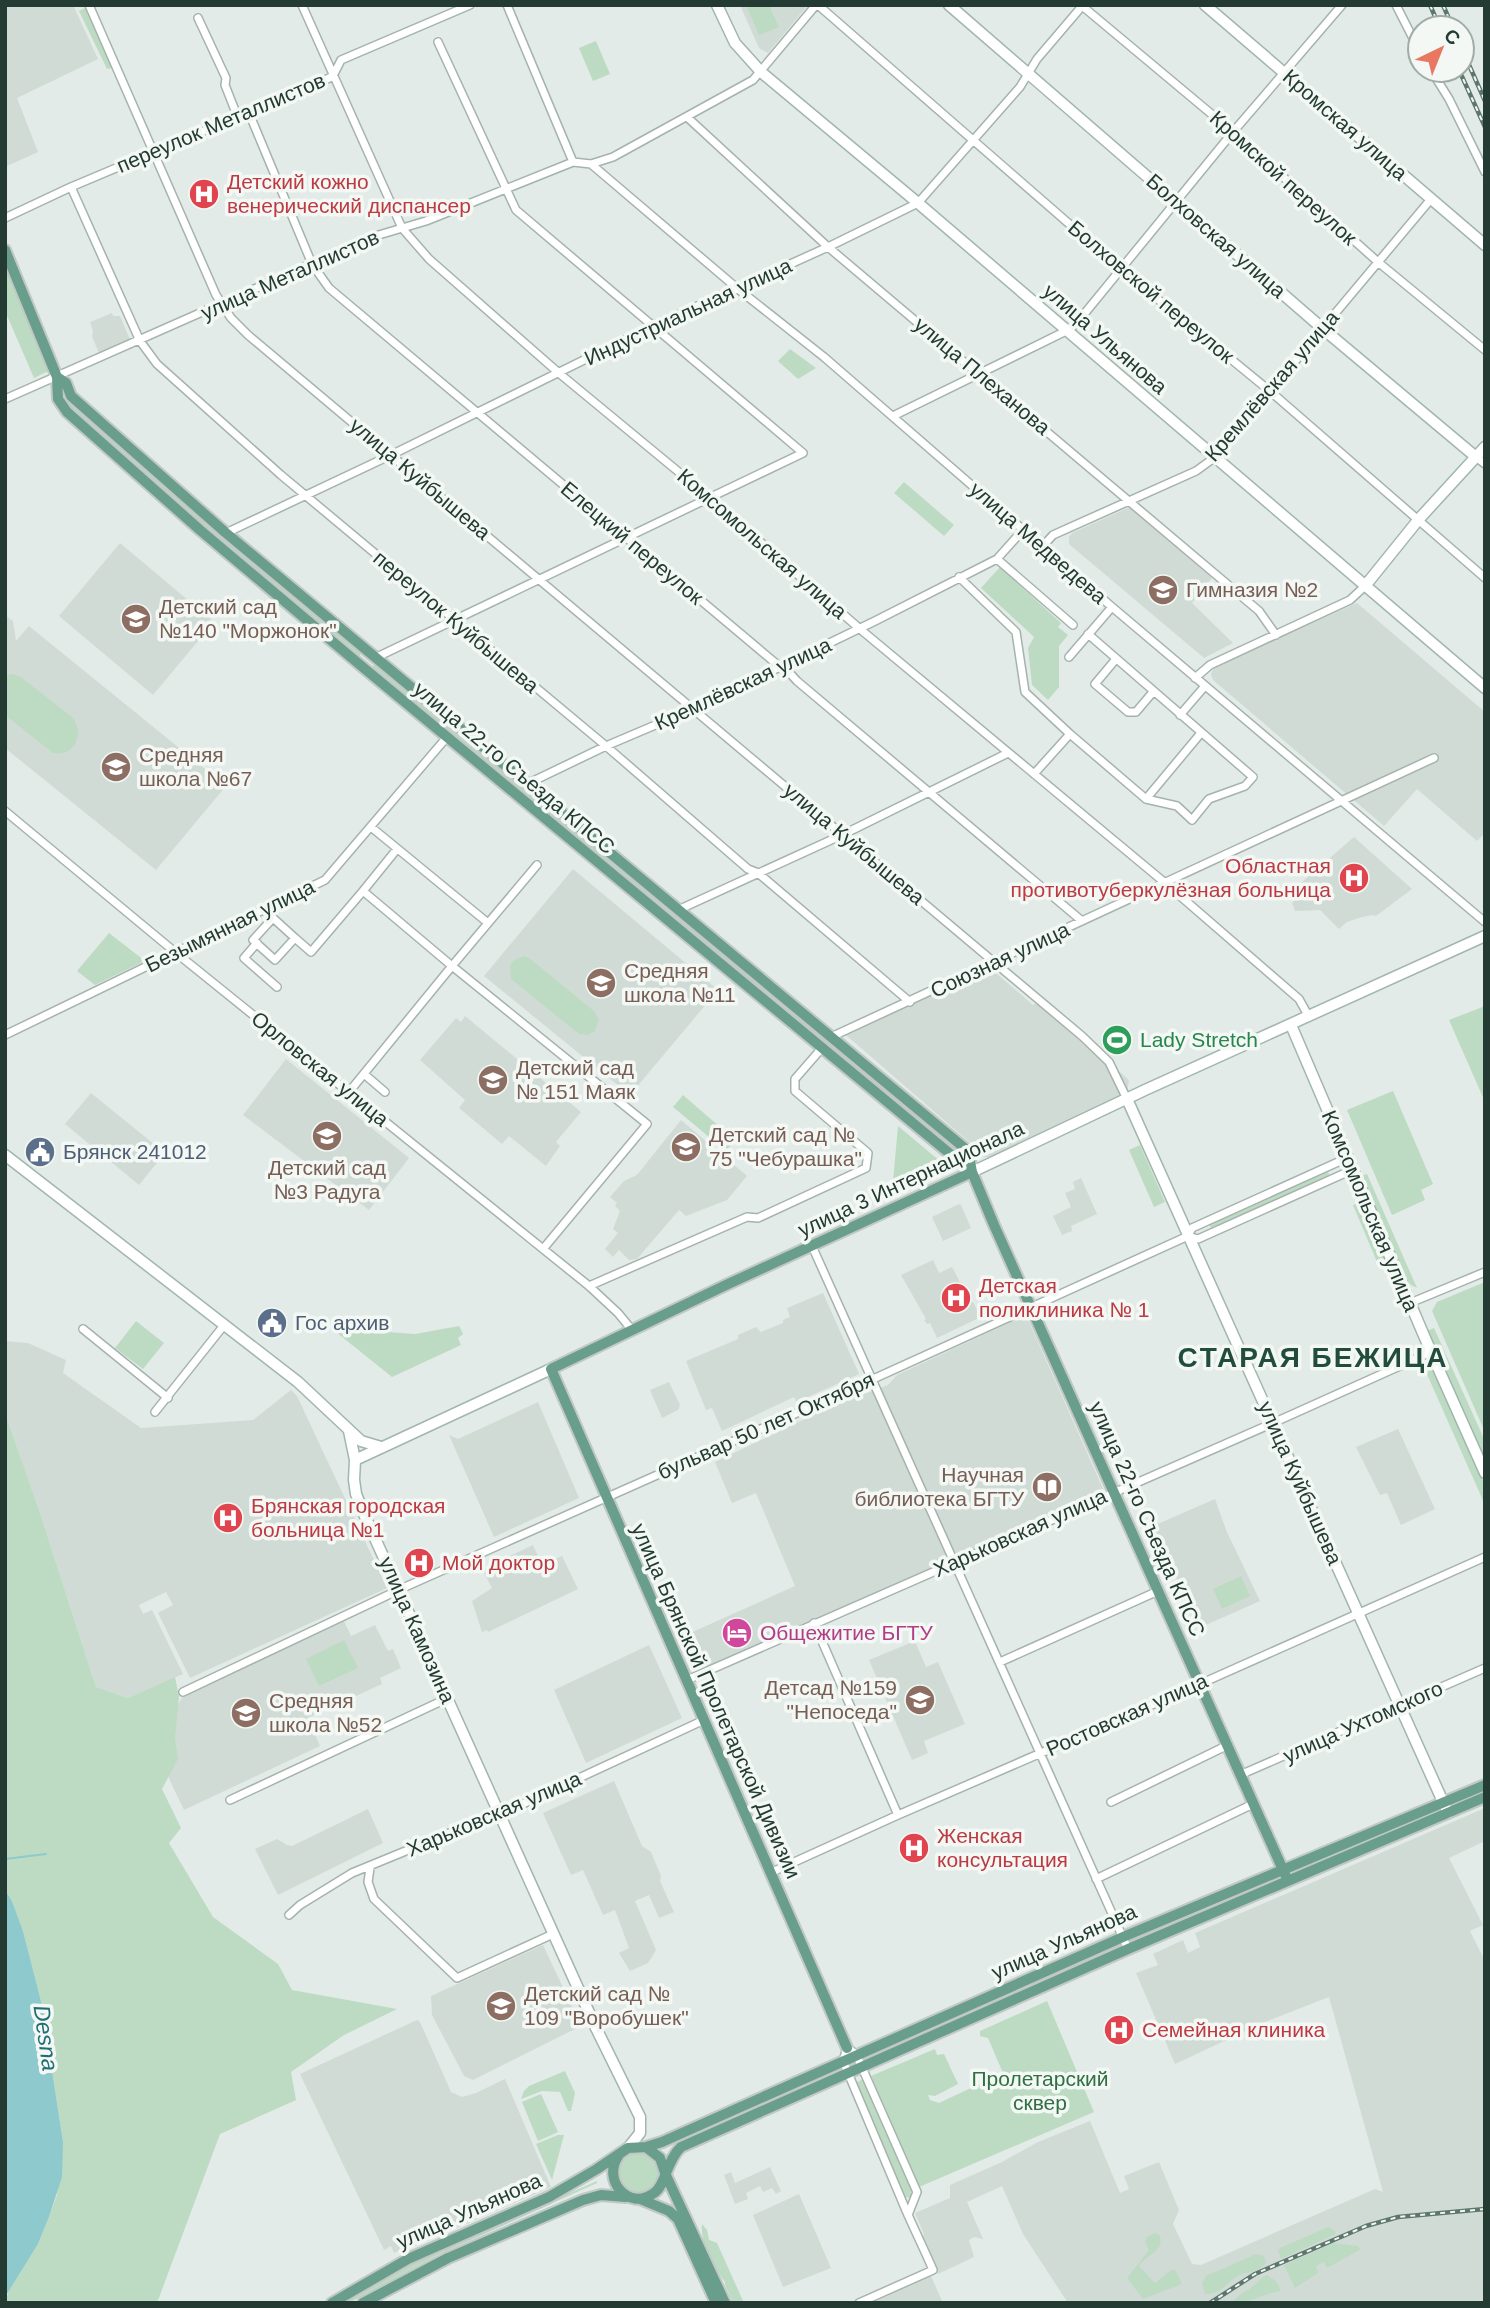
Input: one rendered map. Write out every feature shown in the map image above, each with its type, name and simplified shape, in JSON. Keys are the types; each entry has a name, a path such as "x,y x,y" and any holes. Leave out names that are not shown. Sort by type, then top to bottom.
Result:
{"main road":[{"name":"улица 22-го Съезда КПСС","path":"5,250 57,377 58,399 66,412 365,669 972,1172"},
{"name":"улица 22-го Съезда КПСС","path":"57,377 66,383 71,396 226,533 968,1151 972,1172 1286,1875"},
{"name":"улица 3 Интернационала","path":"551,1369 972,1172"},
{"name":"улица Брянской Пролетарской Дивизии","path":"551,1369 770,1873 852,2051"},
{"name":"улица Ульянова","path":"1446,1808 1485,1785"},
{"name":"улица Ульянова","path":"646,2147 842,2061 852,2051 1123,1937 1286,1875 1446,1808 1485,1797"},
{"name":"улица Ульянова","path":"665,2173 671,2158 681,2147 1128,1949 1286,1875"},
{"path":"716,2303 678,2219 668,2211 634,2198 616,2186 612,2178 615,2160 624,2150 646,2147 660,2158 725,2303"},
{"name":"улица Ульянова","path":"332,2303 408,2259 549,2197 624,2150"},
{"path":"634,2198 646,2197 659,2189 665,2173"},
{"name":"улица Ульянова","path":"363,2303 448,2258 583,2200 601,2195 634,2198"}],"street":[{"name":"улица Куйбышева","path":"89,5 221,304 248,335 995,962 1109,1062 1446,1808"},
{"name":"Комсомольская улица","path":"302,5 402,228 429,259 860,629 1164,882 1299,999 1309,1017"},
{"name":"переулок Металлистов","path":"5,218 71,187 333,76 341,60 470,5"},
{"path":"507,5 573,162"},
{"name":"улица Ульянова","path":"717,5 734,43 761,72 1485,688"},
{"name":"улица Металлистов","path":"5,399 372,237 426,221 573,162 592,164 612,157 746,85 761,72 817,5"},
{"name":"Болховской переулок","path":"817,5 1485,578"},
{"name":"Болховская улица","path":"950,5 1322,328 1485,464"},
{"name":"Кромская улица","path":"1205,5 1485,245"},
{"path":"1396,5 1406,24"},
{"name":"Индустриальная улица","path":"226,533 560,374 653,326 738,289 918,203 1020,87 1037,59 1082,6"},
{"name":"Кромской переулок","path":"1082,6 1233,132 1378,262 1485,350"},
{"path":"892,416 1076,324 1337,7"},
{"path":"198,18 226,78 225,85 238,118"},
{"path":"365,669 375,658 453,619 803,453 516,210 438,42"},
{"path":"1440,84 1485,172"},
{"name":"Елецкий переулок","path":"249,113 312,264 329,288 779,666 786,669 1082,921"},
{"name":"улица Плеханова","path":"687,117 828,247 1259,611 1276,635"},
{"name":"улица Медведева","path":"592,164 1485,922"},
{"name":"переулок Куйбышева","path":"71,187 140,341 158,364 306,496 910,1002"},
{"name":"Кремлёвская улица","path":"1042,547 1052,535 1196,471 1214,458 1431,199"},
{"path":"1195,678 1209,665 1350,600 1485,447"},
{"name":"Кремлёвская улица","path":"527,784 606,746 693,709 998,559 1023,530"},
{"path":"998,559 1073,625"},
{"path":"959,577 1016,632 1025,692 1146,799 1177,806 1192,820 1209,799 1245,786 1253,777 1088,634"},
{"path":"1069,657 1112,607"},
{"path":"1116,659 1096,684 1128,712 1136,712 1153,692"},
{"path":"1181,715 1205,686"},
{"path":"1146,799 1201,733"},
{"path":"1034,774 1070,734"},
{"name":"Безымянная улица","path":"5,1035 325,880 447,737"},
{"path":"678,909 842,835 1008,753"},
{"name":"Союзная улица","path":"831,1037 1434,758"},
{"name":"Орловская улица","path":"5,811 175,952 589,1286 632,1330"},
{"path":"371,827 488,923"},
{"path":"268,908 273,918 311,952 397,849"},
{"path":"349,1092 537,865"},
{"path":"363,891 647,1124 543,1249"},
{"path":"273,918 253,940 275,960 295,938"},
{"name":"улица 3 Интернационала","path":"972,1172 1485,936"},
{"path":"257,943 244,958 277,987"},
{"name":"Комсомольская улица","path":"1291,1025 1430,1352 1485,1473"},
{"path":"589,1286 747,1217 758,1218 866,1168 868,1153 795,1091 795,1079 831,1037"},
{"path":"364,1074 385,1092"},
{"path":"5,1156 298,1382 361,1441 381,1447"},
{"name":"бульвар 50 лет Октября","path":"183,1692 399,1591 1188,1236 1192,1228 1347,1158"},
{"path":"1188,1236 1198,1239 1352,1170"},
{"path":"812,1246 1128,1949"},
{"path":"1410,1303 1485,1272"},
{"path":"155,1412 225,1324"},
{"path":"83,1329 167,1398"},
{"name":"Харьковская улица","path":"687,1680 1430,1352"},
{"name":"улица 3 Интернационала","path":"355,1460 551,1369"},
{"name":"улица Камозина","path":"349,1431 355,1460 356,1494 553,1934 640,2117 640,2133 624,2150"},
{"name":"Ростовская улица","path":"770,1873 1485,1557"},
{"path":"1000,1662 1158,1591"},
{"path":"814,1623 898,1815"},
{"name":"улица Ухтомского","path":"1241,1775 1485,1668"},
{"path":"230,1800 448,1698"},
{"name":"Харьковская улица","path":"289,1915 300,1905 352,1874 469,1825 500,1815 704,1720"},
{"path":"1111,1802 1227,1745"},
{"path":"1096,1879 1253,1804"},
{"path":"370,1868 368,1882 374,1899 457,1978 553,1934"},
{"name":"улица Брянской Пролетарской Дивизии","path":"852,2051 862,2066 917,2192 908,2215"},
{"path":"842,2061 933,2270 859,2303"}],"shaded area":[{"path":"5,5 73,5 98,59 17,98 38,152 5,167"},
{"path":"740,5 808,5 768,53 759,48"},
{"path":"112,313 113,316 120,316 131,342 100,356 90,322"},
{"name":"Гимназия №2","path":"1132,506 1212,578 1192,603 1233,643 1204,658 1069,544 1072,533"},
{"name":"Детский сад №140 \"Моржонок\"","path":"120,543 214,622 153,695 59,616"},
{"path":"1357,603 1485,712 1485,833 1477,841 1417,789 1384,826 1213,680 1211,674 1214,667"},
{"name":"Средняя школа №67","path":"5,615 13,621 16,641 29,626 226,786 156,870 5,748"},
{"name":"Областная противотуберкулёзная больница","path":"1354,837 1412,889 1376,916 1347,922 1339,929 1320,910 1295,911 1292,903 1300,895 1294,889"},
{"name":"Средняя школа №11","path":"573,869 718,990 630,1095 484,976"},
{"path":"990,968 1033,1005 1039,1002 1129,1080 1127,1092 989,1157 982,1157 975,1147 846,1035"},
{"name":"Детский сад № 151 Маяк","path":"465,1016 581,1112 556,1142 560,1146 546,1166 509,1136 502,1144 459,1108 465,1100 420,1060 456,1018 461,1022"},
{"name":"Детский сад №3 Радуга","path":"286,1059 409,1158 369,1210 243,1115"},
{"path":"91,1093 165,1153 139,1185 65,1124"},
{"name":"Детский сад № 75 \"Чебурашка\"","path":"681,1120 747,1176 727,1200 686,1216 679,1210 637,1259 629,1260 619,1250 613,1257 605,1249 618,1233 613,1229 620,1211 615,1206 617,1203 610,1197 624,1181 637,1175"},
{"path":"1081,1178 1097,1214 1071,1226 1072,1231 1062,1235 1053,1216 1071,1207 1065,1193 1075,1189 1073,1182"},
{"path":"959,1204 971,1228 943,1241 932,1217"},
{"path":"933,1260 939,1273 952,1267 981,1317 937,1338 930,1323 927,1324 924,1320 926,1319 901,1275"},
{"path":"823,1293 859,1374 797,1402 794,1397 722,1431 712,1408 706,1410 686,1361 738,1339 738,1335 756,1327 761,1332 783,1323 783,1320 790,1317 787,1308"},
{"path":"1026,1315 1104,1491 702,1669 688,1634 795,1586 756,1493 732,1503 715,1462 830,1407 888,1385 897,1375"},
{"path":"5,1341 28,1343 66,1360 63,1373 141,1428 253,1420 291,1390 297,1396 387,1588 190,1678 158,1613 173,1605 166,1592 139,1605 143,1614 152,1610 183,1674 128,1698 96,1687 39,1510 5,1417"},
{"path":"669,1382 680,1405 678,1410 662,1418 650,1390"},
{"path":"538,1402 579,1498 494,1537 449,1435 458,1439"},
{"path":"1398,1429 1435,1509 1401,1525 1387,1493 1380,1495 1356,1447"},
{"path":"1215,1499 1226,1530 1260,1601 1199,1628 1153,1526"},
{"path":"533,1545 542,1565 562,1556 578,1589 488,1632 482,1632 472,1601 492,1588 482,1569"},
{"name":"Средняя школа №52","path":"344,1621 351,1636 375,1625 388,1651 393,1649 401,1668 380,1678 382,1684 308,1718 320,1746 184,1810 162,1764 158,1736 184,1695"},
{"name":"Детсад №159 \"Непоседа\"","path":"915,1641 926,1667 938,1662 965,1724 924,1741 928,1753 912,1760 869,1660"},
{"path":"649,1645 682,1718 586,1763 554,1690"},
{"path":"614,1781 642,1846 651,1852 674,1912 659,1918 649,1895 635,1901 656,1950 648,1963 630,1971 619,1953 629,1948 615,1910 603,1915 583,1870 571,1875 543,1813"},
{"path":"1485,1808 1485,1841 1449,1858 1483,1925 1470,1931 1485,1961 1485,2303 1068,2303 1023,2234 1002,2186 967,2202 983,2239 974,2237 969,2240 974,2257 938,2274 915,2213 950,2198 950,2185 1002,2162 1038,2142 1090,2121 1120,2193 1129,2189 1124,2176 1159,2162 1179,2210 1173,2224 1192,2264 1201,2265 1375,2189 1383,2192 1329,1997 1265,2022 1175,2064 1136,1973 1158,1965 1153,1954 1183,1940 1188,1953 1200,1947 1195,1933"},
{"path":"368,1809 383,1843 278,1895 255,1849 277,1839 292,1846"},
{"name":"Детский сад № 109 \"Воробушек\"","path":"543,1945 581,2026 473,2080 464,2076 432,2015 431,1996"},
{"path":"417,2020 451,2092 462,2097 505,2079 551,2187 394,2253 391,2246 384,2250 300,2074"},
{"path":"770,2167 781,2191 776,2194 772,2188 763,2192 760,2186 746,2193 748,2199 735,2204 724,2175 731,2172 735,2183"},
{"path":"799,2194 831,2268 783,2287 753,2215"},
{"path":"931,2276 943,2303 872,2303"}],"green space":[{"path":"746,5 769,5 779,27 759,35"},
{"path":"87,7 113,68 107,69 79,11"},
{"path":"596,41 610,74 593,81 579,48"},
{"path":"5,251 54,368 34,378 5,311"},
{"path":"790,349 816,368 798,379 778,361"},
{"path":"60,383 361,650 360,656 213,537 84,423 64,402"},
{"path":"904,482 954,525 944,536 894,493"},
{"path":"1000,567 1061,623 1058,627 1068,635 1059,646 1059,687 1048,700 1032,685 1028,648 1034,637 981,588"},
{"path":"377,664 818,1031 817,1033 814,1035 374,671 373,666"},
{"path":"5,675 21,677 73,718 78,731 77,738 67,752 53,753 5,715"},
{"path":"109,933 145,961 95,985 77,971"},
{"path":"523,956 594,1011 599,1020 595,1031 588,1035 579,1034 511,979 510,966 514,960"},
{"path":"1485,1006 1485,1102 1449,1020"},
{"path":"834,1044 963,1152 963,1158 829,1049 830,1045"},
{"path":"1393,1091 1433,1184 1421,1190 1425,1200 1392,1215 1347,1110"},
{"path":"683,1095 735,1140 726,1151 673,1107"},
{"path":"898,1126 947,1167 892,1192"},
{"path":"1140,1145 1165,1202 1154,1207 1129,1150"},
{"path":"1328,1172 1330,1176 1211,1228 1209,1224"},
{"path":"1367,1174 1417,1288 1406,1282 1360,1176"},
{"path":"1361,1202 1385,1258 1377,1262 1353,1205"},
{"path":"1485,1282 1485,1432 1432,1311 1437,1302"},
{"path":"136,1321 164,1343 143,1369 115,1348"},
{"path":"459,1326 463,1334 458,1338 461,1345 392,1377 331,1328 415,1334"},
{"path":"1434,1328 1485,1441 1485,1461 1427,1331"},
{"path":"1429,1360 1485,1485 1485,1505 1422,1363"},
{"path":"6,1417 96,1687 128,1698 175,1677 179,1697 175,1739 178,1759 162,1789 181,1828 169,1843 213,1917 278,1964 292,1990 397,2009 344,2035 291,2072 296,2100 220,2134 157,2303 5,2303 9,2290 38,2244 57,2195 63,2142 42,2005 23,1931 5,1890"},
{"path":"1241,1576 1250,1596 1222,1609 1213,1589"},
{"path":"344,1640 358,1668 319,1686 306,1659"},
{"name":"Пролетарский сквер","path":"1047,2001 1094,2112 919,2187 871,2076 935,2049 937,2055 944,2054 958,2084 935,2096 928,2095 930,2100 939,2103 1003,2073 988,2038 980,2036 980,2031"},
{"path":"565,2071 575,2093 571,2111 568,2111 560,2092 542,2091 521,2099 529,2086"},
{"path":"866,2078 914,2192 913,2198 903,2197 855,2083"},
{"path":"541,2094 558,2132 538,2141 522,2102"},
{"path":"564,2135 552,2180 536,2144"},
{"path":"638,2151 653,2157 659,2172 653,2187 638,2193 623,2187 617,2172 623,2157"},
{"path":"597,2181 438,2255 349,2303 341,2303 437,2251"},
{"path":"702,2224 707,2230 709,2240 717,2243 744,2303 733,2303 725,2282 705,2247"},
{"path":"1328,2227 1336,2234 1281,2259 1278,2250 1280,2248"},
{"path":"1155,2233 1160,2236 1160,2246 1139,2266 1155,2283 1171,2270 1175,2270 1182,2284 1143,2299 1127,2278 1149,2250 1145,2242 1147,2237"},
{"path":"1333,2243 1358,2246 1360,2250 1327,2268 1324,2262 1316,2266 1318,2273 1295,2288 1284,2265"},
{"path":"1256,2254 1264,2256 1266,2262 1260,2269 1240,2275 1223,2288 1205,2294 1202,2284 1206,2276"},
{"path":"1267,2275 1277,2282 1281,2291 1245,2302 1232,2303 1239,2296"}],"water":[{"name":"Desna","path":"5,1890 23,1931 42,2005 63,2142 62,2177 49,2217 38,2244 5,2297"}],"waterway":[{"path":"5,1859 46,1854"}],"railway":[{"path":"1430,5 1434,14"},
{"path":"1443,5 1447,14"},
{"path":"1476,81 1485,101"},
{"path":"1465,84 1485,127"},
{"path":"1210,2303 1255,2274 1366,2226 1398,2217 1485,2209"}],"place":[{"name":"Детский кожно венерический диспансер","path":"204,194"},
{"name":"Гимназия №2","path":"1163,590"},
{"name":"Детский сад №140 \"Моржонок\"","path":"136,619"},
{"name":"Средняя школа №67","path":"116,767"},
{"name":"Областная противотуберкулёзная больница","path":"1354,878"},
{"name":"Средняя школа №11","path":"601,983"},
{"name":"Lady Stretch","path":"1117,1040"},
{"name":"Детский сад № 151 Маяк","path":"493,1080"},
{"name":"Детский сад №3 Радуга","path":"327,1136"},
{"name":"Детский сад № 75 \"Чебурашка\"","path":"686,1147"},
{"name":"Брянск 241012","path":"40,1152"},
{"name":"Детская поликлиника № 1","path":"956,1298"},
{"name":"Гос архив","path":"272,1323"},
{"name":"Научная библиотека БГТУ","path":"1047,1487"},
{"name":"Брянская городская больница №1","path":"228,1518"},
{"name":"Мой доктор","path":"419,1563"},
{"name":"Общежитие БГТУ","path":"737,1633"},
{"name":"Детсад №159 \"Непоседа\"","path":"920,1700"},
{"name":"Средняя школа №52","path":"246,1713"},
{"name":"Женская консультация","path":"914,1848"},
{"name":"Детский сад № 109 \"Воробушек\"","path":"501,2006"},
{"name":"Семейная клиника","path":"1119,2030"}],"district":[{"name":"CТАРАЯ БЕЖИЦА","path":"1313,1357"}]}
